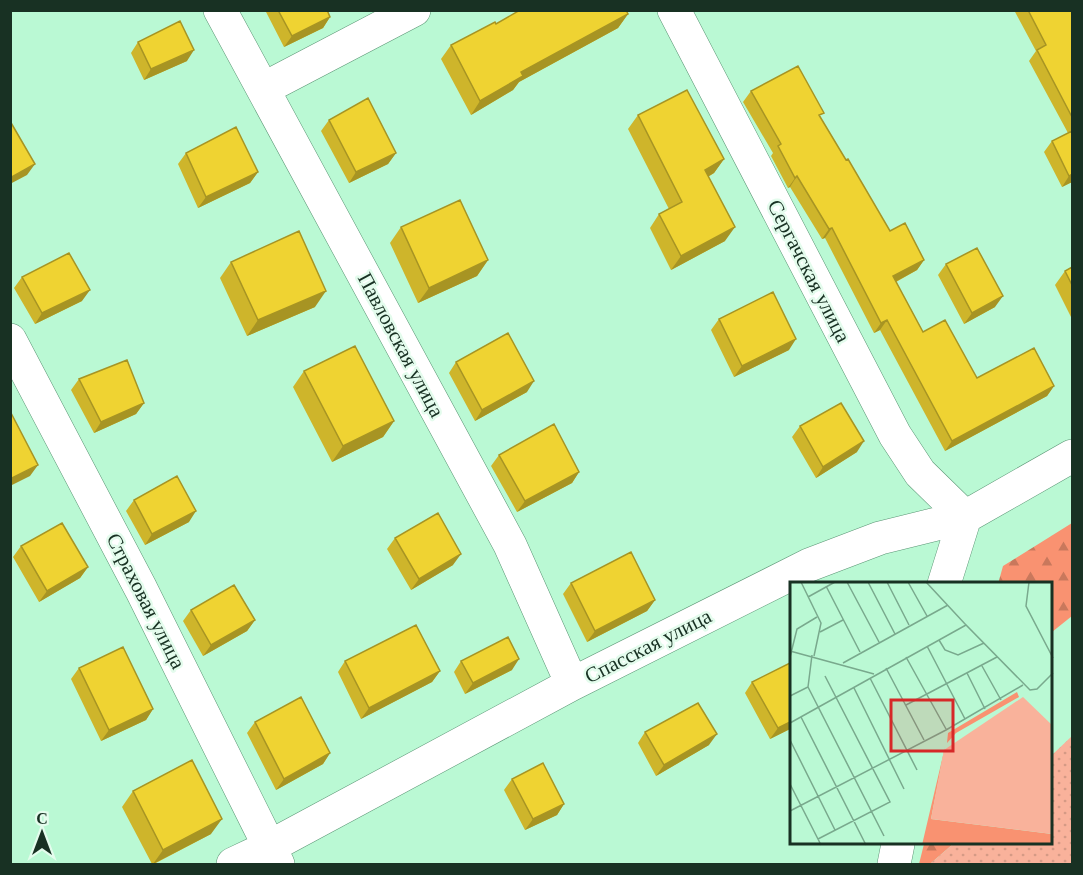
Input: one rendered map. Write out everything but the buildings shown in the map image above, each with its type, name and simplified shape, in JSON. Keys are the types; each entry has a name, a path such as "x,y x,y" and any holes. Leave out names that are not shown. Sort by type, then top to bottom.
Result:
{"street":[{"name":"Павловская улица","path":"220,10 510,545 572,684"},
{"path":"263,89 414,10"},
{"name":"Сергачская улица","path":"674,10 895,435 920,473 966,517"},
{"name":"Страховая улица","path":"10,340 141,589 273,856"},
{"name":"Спасская улица","path":"233,864 273,856 572,684 809,565 880,538 966,517 1072,456"},
{"path":"945,582 966,517"},
{"path":"894,864 897,845"}],"green space":[{"path":"1072,523 1072,616 1053,631 1053,582 999,582 1003,566"},
{"path":"924,845 952,845 930,864 919,864"}],"shaded area":[{"path":"1072,736 1072,864 930,864 952,845 1053,845 1053,754"}]}
